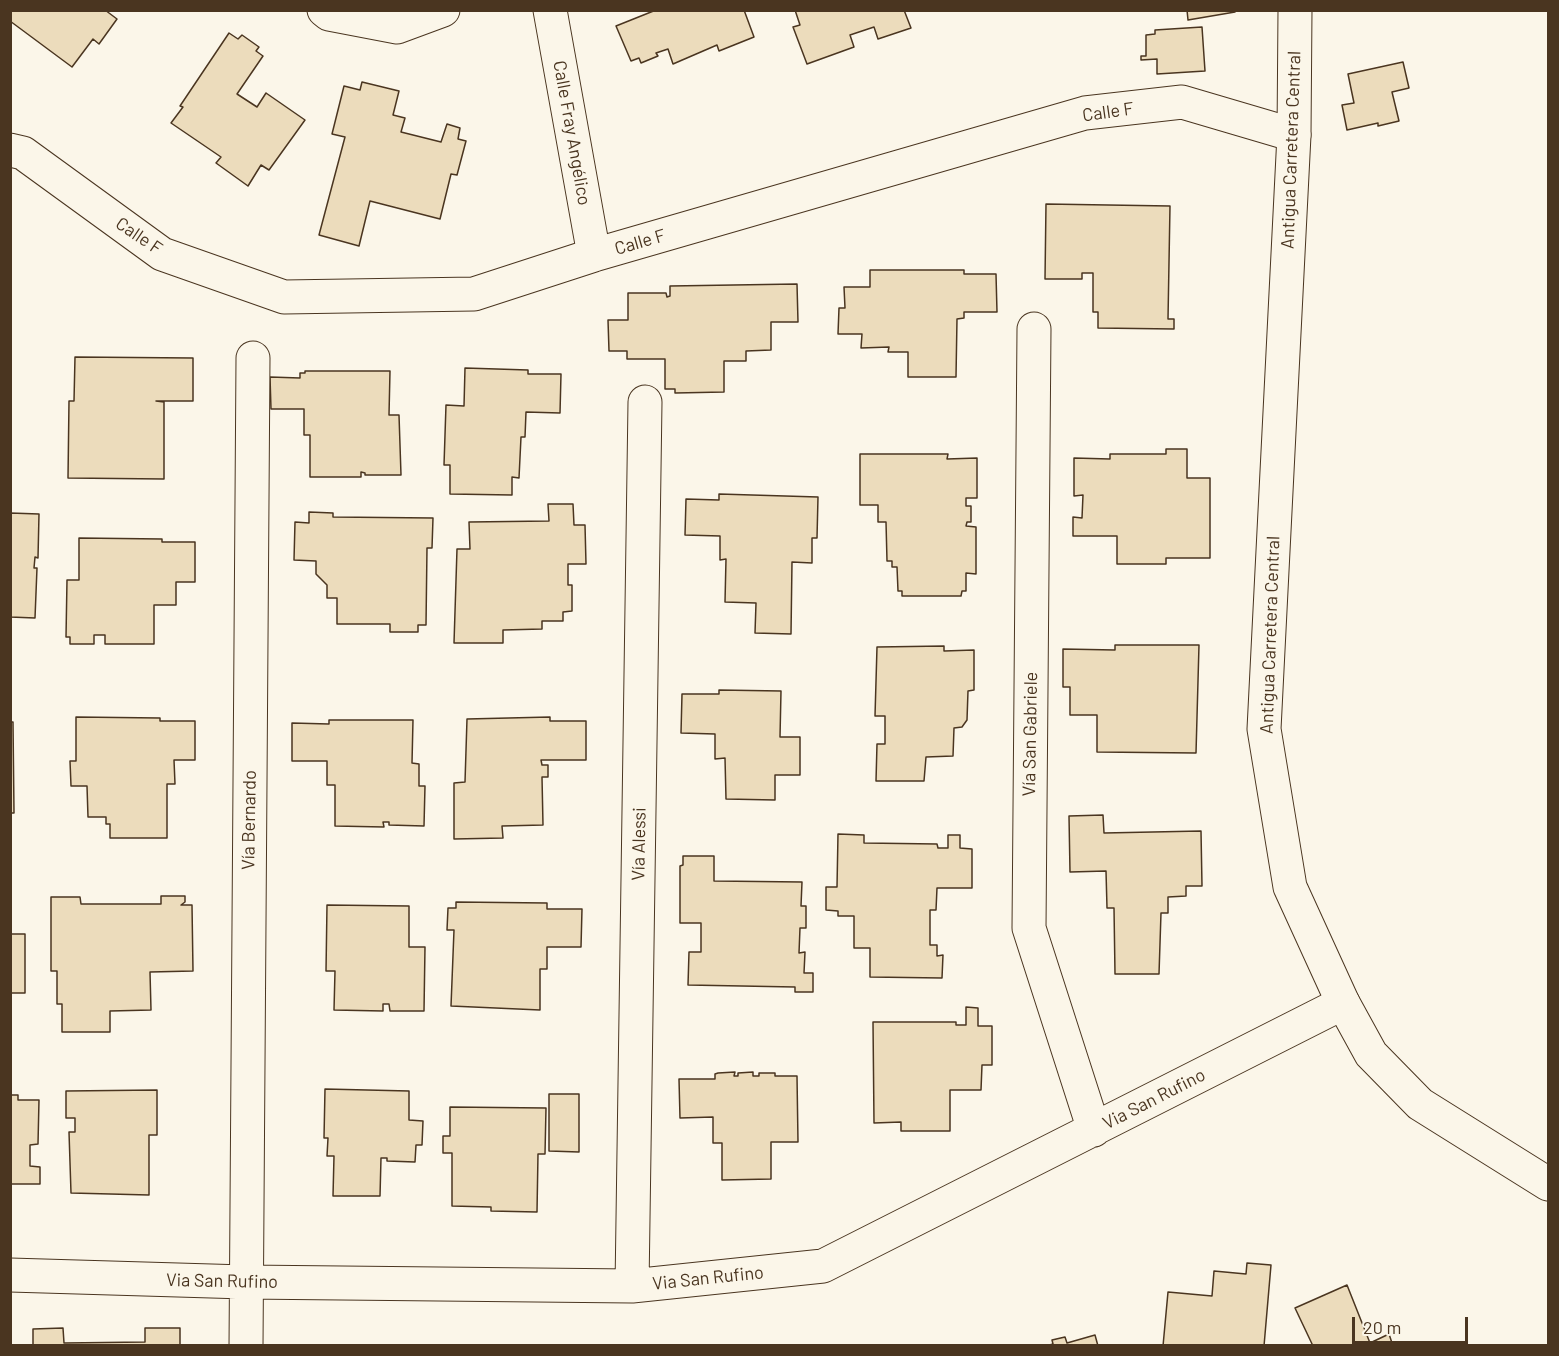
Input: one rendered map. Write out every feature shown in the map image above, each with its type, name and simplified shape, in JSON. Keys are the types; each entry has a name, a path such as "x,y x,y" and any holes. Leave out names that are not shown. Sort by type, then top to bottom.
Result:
{"street":[{"path":"324,10 329,14 397,27 443,10"},
{"name":"Calle Fray Angélico","path":"550,10 594,255"},
{"name":"Antigua Carretera Central","path":"1295,10 1294,135 1264,729 1290,887 1343,1003 1371,1054 1420,1104 1548,1184"},
{"name":"Calle F","path":"10,150 23,153 162,254 284,297 474,294 594,255 1085,113 1182,102 1294,135"},
{"name":"Vía San Gabriele","path":"1034,329 1029,928 1094,1130"},
{"name":"Vía Bernardo","path":"246,1346 253,358"},
{"name":"Vía Alessi","path":"633,1286 645,402"},
{"name":"Via San Rufino","path":"10,1275 245,1282 633,1286 823,1266 1343,1003"}],"building":[{"path":"10,10 105,10 117,19 99,44 93,39 72,67 10,21"},
{"path":"656,10 744,10 754,37 719,51 717,45 673,64 668,49 656,53 658,56 641,63 639,58 631,61 616,26"},
{"path":"795,10 904,10 911,28 878,39 874,27 850,35 854,47 807,64 793,27 800,25"},
{"path":"1187,10 1235,10 1235,12 1188,20"},
{"path":"1202,27 1205,71 1157,74 1157,59 1141,60 1141,56 1146,56 1146,35 1155,34 1155,30"},
{"path":"229,33 238,39 242,35 259,47 256,51 263,56 237,94 257,107 266,93 305,120 269,170 261,165 248,186 216,163 221,157 171,123"},
{"path":"1403,62 1409,88 1392,92 1399,121 1347,130 1342,105 1354,103 1348,74"},
{"path":"362,82 399,91 393,115 405,118 401,132 441,142 447,124 460,128 458,139 466,141 457,175 451,174 440,219 370,201 359,246 319,235 345,137 332,134 344,86 360,90"},
{"path":"1046,204 1170,206 1168,319 1174,319 1174,329 1098,328 1098,312 1093,312 1093,273 1082,273 1082,279 1045,279"},
{"path":"870,270 964,270 964,274 996,274 997,312 964,312 964,318 957,319 956,377 908,377 908,352 888,352 889,347 861,348 862,334 838,334 839,308 845,308 844,287 870,287"},
{"path":"797,284 798,322 771,322 771,350 746,351 746,361 724,361 724,392 675,393 675,389 665,389 665,359 627,359 627,351 609,351 608,320 628,320 628,293 666,293 667,297 670,296 670,286"},
{"path":"75,357 193,358 193,401 156,401 164,402 164,479 68,478 69,401 74,401"},
{"path":"465,368 528,370 528,374 561,374 560,413 526,412 525,437 521,437 519,478 512,477 512,495 450,494 450,465 444,465 446,405 464,406"},
{"path":"305,371 390,371 389,415 399,415 401,475 365,475 361,472 361,477 310,477 310,435 304,435 304,409 271,409 270,377 300,378 300,373 305,373"},
{"path":"1166,449 1187,449 1187,478 1210,478 1210,558 1166,558 1166,564 1117,564 1117,536 1073,536 1073,517 1082,518 1083,495 1074,496 1074,458 1110,459 1110,454 1166,454"},
{"path":"860,454 948,454 947,459 977,458 977,498 966,498 966,506 971,506 971,522 967,522 966,526 976,527 976,574 966,573 966,591 962,591 961,596 902,596 902,591 898,591 897,567 892,567 892,561 887,561 886,522 878,522 878,505 860,505"},
{"path":"719,494 818,497 817,538 812,538 812,563 792,562 791,634 755,633 756,603 725,602 726,559 720,560 720,536 685,535 686,499 719,500"},
{"path":"548,504 573,504 574,525 585,525 586,564 568,564 568,585 572,585 572,611 563,612 563,621 542,621 542,629 503,630 503,643 454,643 457,549 470,549 469,522 549,521"},
{"path":"309,512 333,513 333,517 433,518 432,548 427,548 426,625 418,625 418,632 390,632 390,624 337,624 337,598 327,598 327,585 316,574 316,561 294,560 295,522 309,523"},
{"path":"10,513 39,514 38,558 35,557 34,568 37,568 35,618 10,617"},
{"path":"79,538 162,539 162,542 195,542 195,582 176,582 176,605 154,605 154,644 105,644 105,635 94,635 94,644 70,644 70,637 66,637 67,580 79,580"},
{"path":"1115,645 1199,645 1196,753 1097,752 1097,715 1070,715 1070,687 1063,687 1063,649 1115,650"},
{"path":"944,646 944,651 974,650 974,690 968,691 967,720 962,727 954,728 953,756 926,757 924,781 876,781 877,744 885,744 885,716 875,716 877,647"},
{"path":"719,690 781,691 780,737 800,737 800,775 775,775 775,800 726,799 725,758 715,759 715,734 681,733 682,694 719,694"},
{"path":"76,717 160,718 160,721 195,721 195,760 174,760 175,784 167,784 167,838 110,838 110,824 106,824 106,817 88,817 87,786 71,786 70,761 76,761"},
{"path":"550,717 550,721 586,721 586,760 541,760 542,765 548,765 548,777 542,777 543,825 502,826 503,838 454,839 454,783 465,782 467,719"},
{"path":"329,720 413,720 412,763 419,764 419,786 425,786 424,826 389,825 389,822 383,822 384,827 335,826 335,785 327,785 327,761 292,761 292,723 329,724"},
{"path":"10,722 13,722 14,813 10,813"},
{"path":"1103,815 1104,833 1201,831 1202,886 1186,886 1186,896 1168,897 1168,913 1161,913 1159,974 1115,974 1114,908 1107,908 1106,871 1070,872 1069,816"},
{"path":"838,834 864,835 864,843 937,844 938,848 948,848 948,835 960,835 960,848 972,849 972,888 937,888 936,910 930,910 930,945 937,945 937,956 943,955 942,978 870,977 870,948 854,948 854,916 838,916 838,911 826,910 826,887 837,887"},
{"path":"683,856 714,856 714,881 802,882 801,906 806,906 806,928 800,928 799,953 805,952 804,973 813,973 813,992 795,992 795,987 688,985 689,952 701,952 701,923 680,923 680,866 683,865"},
{"path":"161,896 185,896 185,902 181,905 192,905 193,971 150,972 151,1010 110,1011 110,1032 62,1032 62,1004 57,1004 57,971 51,971 51,897 80,897 81,904 161,904"},
{"path":"456,902 547,903 547,909 582,909 581,947 547,947 547,969 540,969 540,1010 451,1006 454,930 447,930 448,908 456,908"},
{"path":"327,905 409,906 409,947 425,947 424,1011 390,1011 389,1004 383,1004 383,1011 334,1010 335,971 326,971"},
{"path":"10,934 25,934 25,993 10,993"},
{"path":"966,1007 978,1008 978,1026 992,1026 992,1065 982,1065 981,1090 950,1090 950,1131 901,1131 901,1122 874,1123 873,1022 956,1022 956,1025 966,1025"},
{"path":"735,1072 734,1076 738,1076 738,1073 753,1072 753,1076 759,1076 759,1073 775,1073 775,1076 797,1076 798,1142 771,1142 771,1179 722,1180 722,1143 713,1143 713,1117 680,1118 679,1079 715,1079 715,1074"},
{"path":"325,1089 409,1091 409,1120 423,1121 422,1145 416,1145 415,1162 387,1161 387,1158 381,1158 380,1196 333,1196 334,1156 327,1156 328,1138 324,1138"},
{"path":"157,1090 157,1135 149,1135 149,1195 71,1193 69,1132 75,1132 75,1118 66,1118 66,1091"},
{"path":"549,1094 579,1094 579,1152 549,1151"},
{"path":"10,1095 18,1095 18,1100 39,1100 38,1144 30,1145 30,1166 40,1167 40,1184 10,1184"},
{"path":"450,1107 546,1108 545,1154 538,1154 537,1212 491,1211 491,1207 452,1206 452,1153 443,1153 443,1136 450,1136"},
{"path":"1247,1263 1271,1265 1264,1346 1163,1346 1168,1292 1212,1296 1214,1271 1246,1274"},
{"path":"1347,1285 1370,1343 1389,1334 1393,1346 1313,1346 1295,1308"},
{"path":"63,1328 64,1343 145,1342 145,1328 180,1328 180,1346 33,1346 33,1329"},
{"path":"1095,1335 1098,1346 1046,1346 1053,1344 1052,1340 1065,1337 1067,1343"}]}
